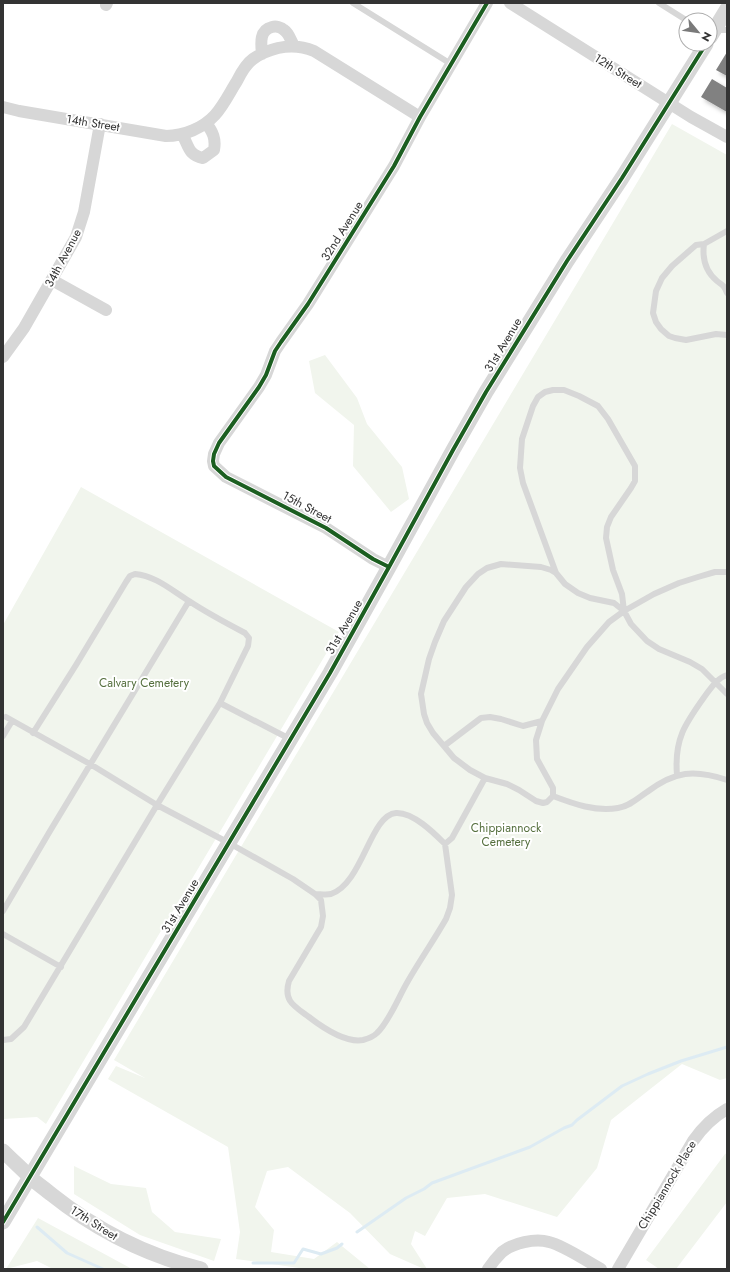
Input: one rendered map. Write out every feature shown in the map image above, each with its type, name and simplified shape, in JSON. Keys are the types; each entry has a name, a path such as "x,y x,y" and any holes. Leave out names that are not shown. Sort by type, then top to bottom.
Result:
{"street":[{"name":"32nd Avenue","path":"214,466 214,454 220,443 263,381 275,352 319,287 394,166 420,117 487,3"},
{"name":"12th Street","path":"510,3 691,117 727,137"},
{"path":"718,26 727,9"},
{"path":"262,54 261,37 269,28 274,27 285,30 294,46"},
{"name":"14th Street","path":"3,107 166,136 175,136 206,122 216,114 248,63 253,59 272,49 294,46 307,48 314,51 420,117"},
{"name":"31st Avenue","path":"3,1222 334,667 486,392 567,261 622,178 701,52"},
{"path":"182,134 191,153 198,157 204,158 214,150 215,143 214,135 206,122"},
{"name":"34th Avenue","path":"3,357 24,328 76,237 84,212 100,124"},
{"path":"52,280 106,310"},
{"name":"15th Street","path":"214,466 226,476 326,528 373,559 389,567"},
{"name":"Chippiannock Place","path":"618,1269 693,1141 708,1122 727,1109"},
{"name":"17th Street","path":"3,1151 30,1177 87,1221 114,1236 159,1257 201,1269"},
{"path":"488,1269 502,1252 511,1246 527,1242 548,1241 601,1269"}],"lane":[{"path":"353,3 451,64"},
{"path":"659,3 678,15"},
{"path":"727,231 704,244 696,245 672,266 662,278 656,291 653,313 656,322 661,329 669,336 675,338 686,340 716,334 727,335"},
{"path":"704,244 704,263 707,270 713,277 725,286 727,292"},
{"path":"624,611 614,603 590,598 578,593 565,584 556,572 523,483 520,468 522,439 533,406 538,397 545,392 564,390 598,406 608,419 635,466 635,481 611,517 607,526 606,538 613,570 622,594 624,611 631,624 639,634 659,649 690,662 702,669 727,694"},
{"path":"556,572 540,567 501,564 486,568 478,574 466,587 444,621 429,659 420,694 427,723 444,746 461,764 485,778 507,784 536,801 543,803 547,802 553,796 553,788 537,759 536,740 542,721 558,689 587,647 604,627 624,611 654,594 679,583 715,572 727,572"},
{"path":"3,1040 11,1039 24,1027 220,703 248,646 249,638 245,634 189,601 159,581 151,577 135,574 130,576 33,733"},
{"path":"3,912 90,764 189,601"},
{"path":"677,775 676,762 678,748 684,727 691,714 716,683 727,675"},
{"path":"220,703 290,739"},
{"path":"6,717 90,764 157,805 293,879 315,894 321,900 322,904 323,916 321,927 289,981 286,989 288,997 293,1004 314,1021 343,1038 363,1040 376,1034 384,1024 408,980 446,918 450,908 452,895 445,844 419,821 397,813 388,816 375,833 355,871 345,885 329,894 315,894"},
{"path":"444,746 482,718 501,718 523,726 542,721"},
{"path":"3,736 12,721"},
{"path":"553,796 599,810 619,808 630,804 652,788 677,775 700,773 711,774 727,780"},
{"path":"445,844 452,838 485,778"},
{"path":"3,934 60,967"}],"green space":[{"name":"Chippiannock Cemetery","path":"672,124 727,155 727,1078 720,1080 682,1064 611,1120 597,1168 557,1217 485,1194 447,1198 425,1236 415,1231 411,1244 427,1269 390,1254 350,1213 288,1167 267,1171 255,1207 274,1230 271,1252 314,1259 337,1242 370,1269 306,1269 236,1259 240,1232 228,1147 108,1079 116,1066 145,1078 114,1060"},
{"path":"325,355 357,398 367,424 402,467 409,499 391,512 353,466 354,425 315,393 309,361"},
{"name":"Calvary Cemetery","path":"81,487 339,632 46,1124 37,1117 3,1119 3,625"},
{"path":"727,1153 727,1202 676,1269 659,1269 646,1260"},
{"path":"74,1166 111,1184 146,1188 152,1212 175,1232 221,1239 214,1261 140,1235 74,1194"},
{"path":"38,1218 132,1269 53,1269 37,1261 6,1269"}],"building":[{"path":"727,52 727,76 716,70"},
{"path":"712,79 727,88 727,112 701,97"}],"waterway":[{"path":"357,1232 406,1198 432,1183 530,1147 572,1125 622,1086 681,1061 727,1047"},
{"path":"37,1227 67,1253 103,1269"},
{"path":"253,1263 294,1263 303,1249 321,1254 337,1248 342,1244"}],"cycle path":[{"path":"389,567 373,559 326,528 226,477 214,466 214,454 219,443 259,387 266,375 275,351 308,304 394,166 420,117 487,3"},
{"path":"3,1222 330,673 486,392 567,261 622,178 701,52"}]}
